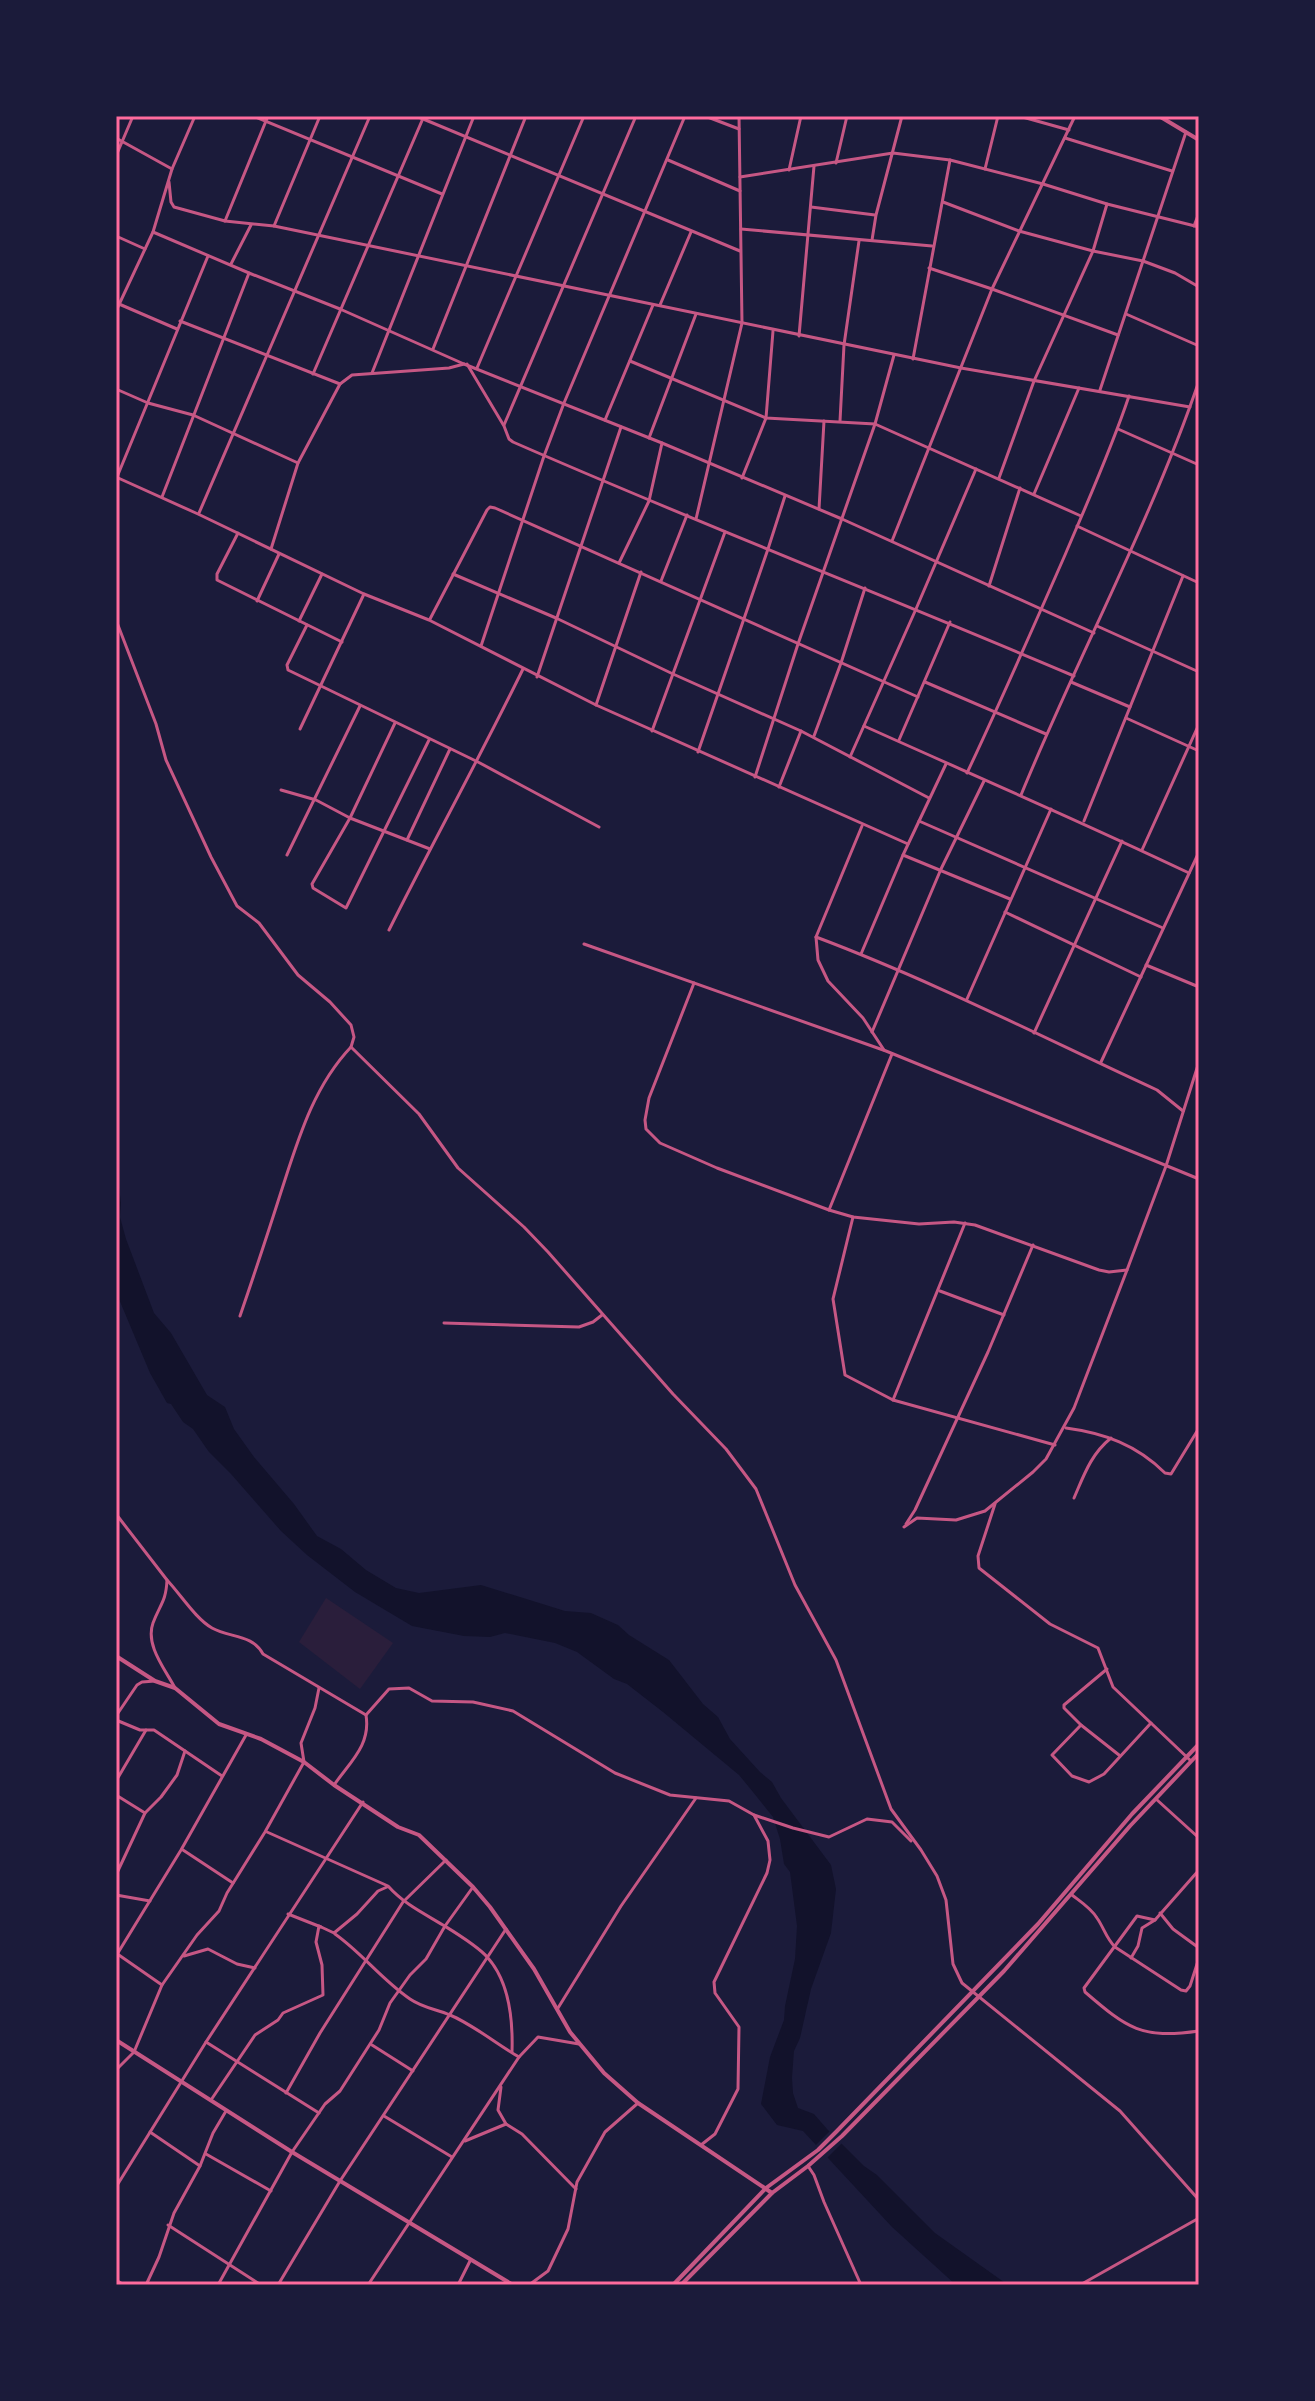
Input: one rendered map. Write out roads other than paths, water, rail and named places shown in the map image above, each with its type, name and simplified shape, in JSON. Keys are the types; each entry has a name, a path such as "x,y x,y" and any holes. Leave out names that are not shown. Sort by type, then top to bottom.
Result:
{"street":[{"path":"116,156 133,116"},
{"path":"116,311 153,232 172,169 195,116"},
{"path":"253,116 442,194"},
{"path":"225,221 268,116"},
{"path":"274,226 320,116"},
{"path":"198,514 370,116"},
{"path":"416,116 740,251"},
{"path":"372,373 474,116"},
{"path":"433,349 526,116"},
{"path":"477,368 584,116"},
{"path":"504,426 636,116"},
{"path":"481,647 564,403 685,116"},
{"path":"705,116 739,129"},
{"path":"696,519 742,323 739,116"},
{"path":"789,170 801,116"},
{"path":"836,163 847,116"},
{"path":"871,242 902,116"},
{"path":"985,169 998,116"},
{"path":"1019,116 1069,130"},
{"path":"892,541 992,289 1075,116"},
{"path":"1159,116 1199,140"},
{"path":"313,374 423,117"},
{"path":"1099,392 1186,132"},
{"path":"116,138 172,169"},
{"path":"1065,138 1172,171"},
{"path":"740,177 893,153 950,160 1197,227 1199,213"},
{"path":"668,160 740,191"},
{"path":"913,359 950,160"},
{"path":"799,336 814,166"},
{"path":"169,182 174,207 225,221 319,235 913,359 1190,407"},
{"path":"943,202 1019,231 1143,261 1175,273 1199,287"},
{"path":"999,478 1034,381 1093,251 1107,204"},
{"path":"811,207 876,215"},
{"path":"230,265 251,225"},
{"path":"741,229 934,246"},
{"path":"153,232 819,509 1094,633"},
{"path":"660,305 691,232"},
{"path":"116,236 145,249"},
{"path":"840,421 844,345 859,241"},
{"path":"208,256 116,477 364,594 429,620 537,677 652,731 908,844"},
{"path":"929,268 1118,335"},
{"path":"162,498 249,273"},
{"path":"119,304 177,329"},
{"path":"605,420 653,304"},
{"path":"649,438 697,313"},
{"path":"1126,314 1199,346"},
{"path":"180,321 340,384"},
{"path":"742,478 766,418 773,331"},
{"path":"755,777 875,424 894,355"},
{"path":"630,361 766,418 875,424 1081,516"},
{"path":"271,549 298,463 340,384 352,375 449,368 465,364"},
{"path":"465,364 509,439 602,482 950,622 1074,676"},
{"path":"1021,795 1130,551 1199,381"},
{"path":"1034,494 1079,388"},
{"path":"116,389 148,403 193,415 298,463"},
{"path":"967,773 1077,526 1129,396"},
{"path":"819,509 824,421"},
{"path":"537,677 621,427"},
{"path":"1118,429 1199,465"},
{"path":"619,563 649,501 662,443"},
{"path":"850,757 976,469"},
{"path":"989,586 1020,488"},
{"path":"698,752 785,496"},
{"path":"429,620 490,507 918,697"},
{"path":"661,581 687,515"},
{"path":"1077,526 1199,583"},
{"path":"652,731 725,531"},
{"path":"238,533 216,578 342,642"},
{"path":"257,601 280,553"},
{"path":"596,705 641,572"},
{"path":"299,621 323,573"},
{"path":"453,574 814,737 929,798"},
{"path":"1083,822 1183,576"},
{"path":"814,737 865,588"},
{"path":"300,729 364,594"},
{"path":"116,620 156,724 166,760 237,906 259,923 298,975 351,1025 354,1037 351,1047 326,1077 312,1106 240,1316"},
{"path":"898,741 950,622"},
{"path":"307,625 287,668 478,762 599,827"},
{"path":"1097,626 1199,672"},
{"path":"389,930 478,762 523,669"},
{"path":"925,682 1046,734"},
{"path":"1071,682 1130,707"},
{"path":"287,855 360,706"},
{"path":"1126,718 1199,751"},
{"path":"395,723 350,818 312,885 346,908 429,740"},
{"path":"1142,850 1199,724"},
{"path":"864,726 1083,822 1189,873"},
{"path":"779,787 801,731"},
{"path":"407,840 450,749"},
{"path":"861,954 946,764"},
{"path":"872,1032 941,869 984,781"},
{"path":"281,790 316,800 350,818 430,849"},
{"path":"966,1000 1051,809"},
{"path":"919,821 1163,928"},
{"path":"862,824 816,937 818,960 828,981 856,1009 884,1050"},
{"path":"1034,1033 1122,841"},
{"path":"1100,1064 1199,852"},
{"path":"903,855 1010,899"},
{"path":"1005,912 1141,977"},
{"path":"816,937 966,1000 1157,1090 1183,1111"},
{"path":"584,944 892,1053 1199,1179"},
{"path":"1146,965 1199,987"},
{"path":"694,983 652,1089 645,1120 646,1129 660,1143 671,1150 853,1217 919,1224 965,1223 1099,1270 1127,1270"},
{"path":"351,1047 419,1114 458,1168 524,1227 726,1449 756,1489 795,1585 836,1660 891,1809 937,1876 946,1900 953,1964 957,1974 971,1992 1120,2111 1199,2200"},
{"path":"829,1210 892,1053"},
{"path":"1033,1245 915,1510 904,1527 917,1518 956,1520 985,1511 1033,1472 1055,1445 1127,1270 1166,1166 1199,1062"},
{"path":"853,1217 833,1299 844,1372 848,1377 893,1400 1055,1445"},
{"path":"893,1400 965,1223"},
{"path":"938,1291 1004,1315"},
{"path":"444,1323 579,1327 602,1315"},
{"path":"1064,1428 1112,1438 1135,1449 1165,1473 1171,1474 1199,1428"},
{"path":"1074,1498 1093,1457 1112,1438"},
{"path":"996,1503 978,1556 979,1568 1050,1624 1098,1648 1113,1687 1189,1759"},
{"path":"116,1514 202,1621 220,1631 251,1641 263,1654 366,1715"},
{"path":"167,1580 166,1597 152,1624 151,1638 155,1652 175,1688 210,1719 247,1733 304,1762 398,1827 419,1835 473,1887 506,1929 579,2044 604,2073 638,2103 772,2193"},
{"path":"116,1656 155,1681 175,1688"},
{"path":"1107,1669 1064,1705 1065,1710 1081,1725 1119,1755"},
{"path":"155,1681 137,1685 116,1718 140,1730 154,1730 222,1776"},
{"path":"116,2070 134,2052 162,1985 197,1935 215,1917 304,1762 301,1743 304,1729 315,1708 319,1688"},
{"path":"366,1715 389,1689 409,1688 432,1701 473,1702 513,1711 615,1773 670,1795 729,1801 754,1815 829,1837 867,1819 892,1822 921,1850"},
{"path":"334,1785 366,1740 366,1715"},
{"path":"1081,1725 1052,1755 1072,1776 1089,1782 1097,1779 1152,1722"},
{"path":"116,1781 146,1730"},
{"path":"162,1985 116,1954 181,1850 247,1733"},
{"path":"673,2285 766,2188 842,2136 1036,1937 1156,1799 1199,1744"},
{"path":"116,1875 145,1813 177,1775 185,1751"},
{"path":"681,2285 772,2193 808,2166 837,2131 1038,1924 1132,1814 1199,1753"},
{"path":"116,1795 145,1813"},
{"path":"558,2008 621,1906 696,1798"},
{"path":"1156,1799 1199,1838"},
{"path":"116,2187 288,1914 363,1802"},
{"path":"701,2145 715,2134 738,2089 739,2027 715,1993 714,1982 767,1873 770,1860 768,1841 754,1815"},
{"path":"265,1832 388,1886 403,1902 445,1926 488,1957 500,1977 510,2010 512,2052"},
{"path":"181,1850 233,1883"},
{"path":"286,2093 403,1902 446,1860"},
{"path":"1131,1958 1138,1946 1142,1928 1155,1920 1199,1870"},
{"path":"334,1933 378,1891 388,1886"},
{"path":"218,2285 292,2152 319,2113 340,2091 385,2021 390,2003 426,1959 473,1887"},
{"path":"116,1895 150,1901"},
{"path":"1072,1895 1091,1910 1115,1947 1184,1991 1190,1986 1199,1958"},
{"path":"1160,1913 1173,1929 1199,1948"},
{"path":"288,1914 334,1933"},
{"path":"1155,1920 1137,1916 1086,1983 1085,1992 1123,2023 1154,2034 1199,2031"},
{"path":"211,2100 260,2030 278,2020 283,2013 323,1995 322,1965 316,1942 319,1926 352,1946 399,1991 421,2006 450,2015 519,2057"},
{"path":"278,2285 340,2181 506,1929"},
{"path":"181,1957 208,1949 237,1964 255,1968"},
{"path":"368,2285 519,2057 538,2037 579,2044"},
{"path":"116,2040 292,2152 510,2284"},
{"path":"206,2042 319,2113"},
{"path":"371,2044 413,2071"},
{"path":"502,2083 498,2110 506,2124 522,2134 576,2189"},
{"path":"529,2285 548,2271 568,2229 577,2182 605,2132 638,2103"},
{"path":"146,2285 159,2257 168,2225 226,2110"},
{"path":"384,2116 452,2157"},
{"path":"462,2143 506,2124"},
{"path":"149,2132 200,2166"},
{"path":"206,2154 271,2191"},
{"path":"808,2166 861,2285"},
{"path":"1080,2285 1199,2218"},
{"path":"168,2225 261,2285"},
{"path":"458,2285 470,2261"},
{"path":"116,2280 124,2285"}]}
